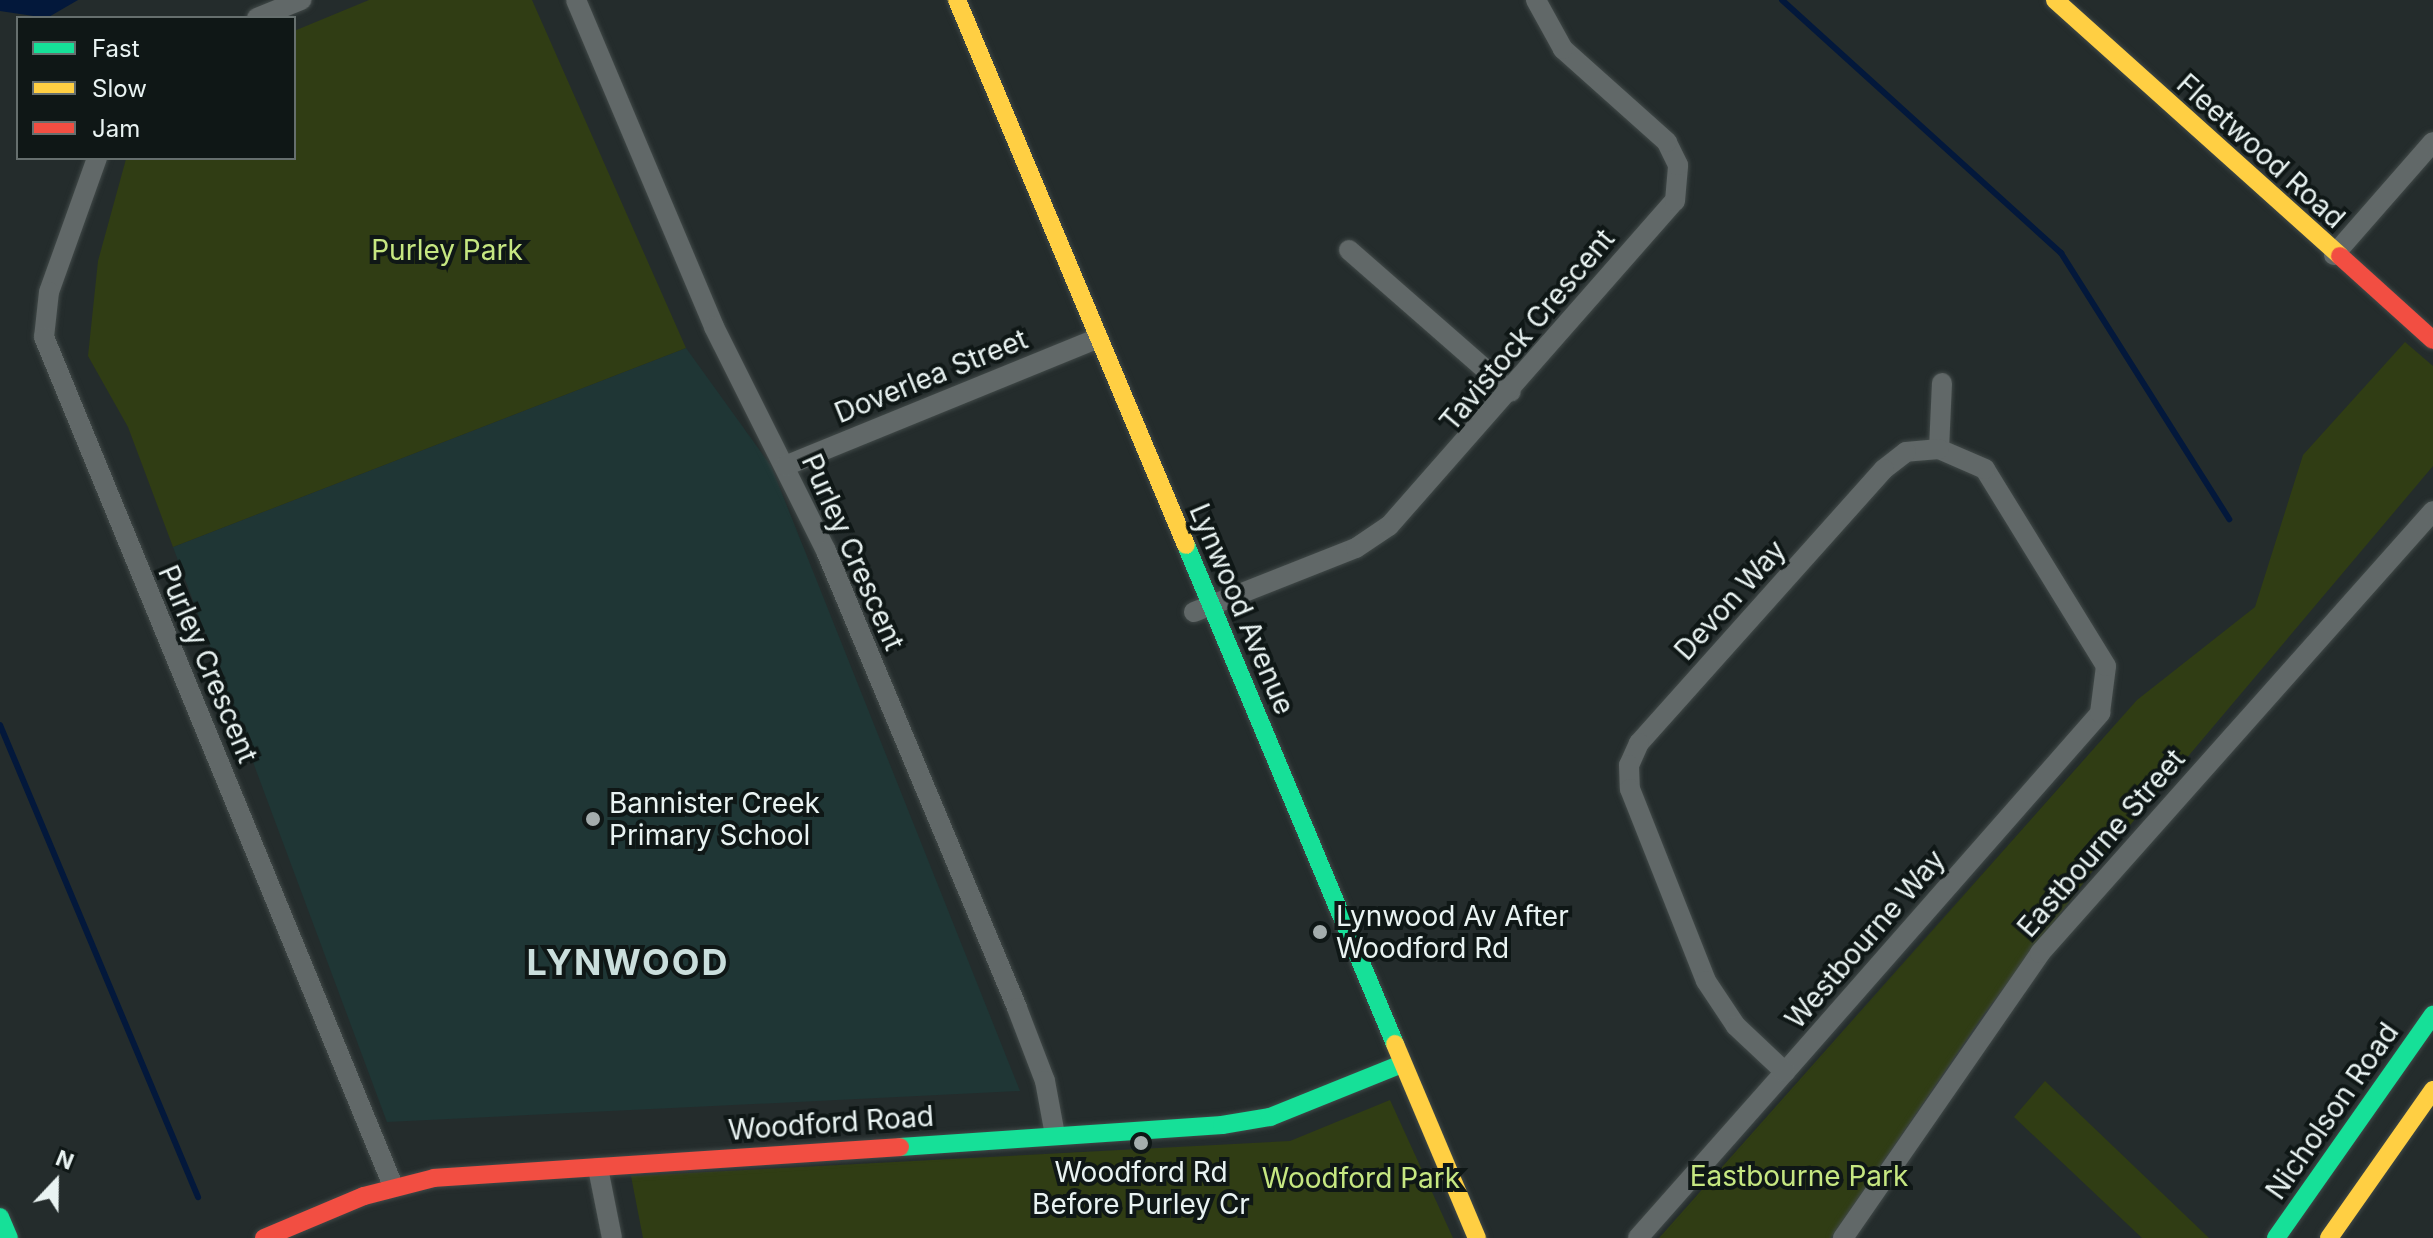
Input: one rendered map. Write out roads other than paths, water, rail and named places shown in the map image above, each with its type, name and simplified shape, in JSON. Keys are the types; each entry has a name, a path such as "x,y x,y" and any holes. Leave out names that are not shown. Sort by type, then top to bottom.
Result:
{"street":[{"name":"Purley Crescent","path":"576,0 714,327 785,466 1017,1008 1045,1081 1055,1135"},
{"name":"Lynwood Avenue","path":"938,0 1090,341 1394,1067 1456,1238"},
{"name":"Lynwood Avenue","path":"957,0 1090,341"},
{"name":"Tavistock Crescent","path":"1202,609 1356,548 1389,526 1511,392 1675,201 1680,185 1667,142 1563,49 1536,0"},
{"name":"Fleetwood Road","path":"2055,0 2334,255 2433,340"},
{"path":"261,16 295,1"},
{"path":"2334,255 2433,142"},
{"name":"Purley Crescent","path":"96,160 49,292 44,337 393,1186"},
{"path":"1349,250 1511,392"},
{"name":"Doverlea Street","path":"785,466 1090,341"},
{"path":"1939,449 1942,383"},
{"name":"Westbourne Way","path":"1638,1238 2100,713 2106,666 1985,469 1939,449"},
{"name":"Devon Way","path":"1785,1072 1736,1026 1706,981 1630,789 1629,765 1639,743 1884,469 1906,452 1939,449"},
{"name":"Eastbourne Street","path":"1843,1238 2040,953 2433,511"},
{"name":"Nicholson Road","path":"2276,1238 2433,1015"},
{"name":"Lynwood Avenue","path":"1394,1067 1477,1238"},
{"name":"Woodford Road","path":"264,1238 393,1186 1270,1117 1394,1067"},
{"path":"2329,1238 2433,1090"},
{"path":"598,1168 612,1238"},
{"path":"0,1217 9,1238"}],"water":[{"path":"0,0 78,0 50,16 0,11"}],"waterway":[{"path":"1782,0 2061,253 2229,519"},
{"path":"0,725 198,1197"}],"place":[{"name":"Bannister Creek Primary School","path":"593,819"},
{"name":"Lynwood Av After Woodford Rd","path":"1320,932"},
{"name":"Woodford Rd Before Purley Cr","path":"1141,1143"}],"district":[{"name":"LYNWOOD","path":"628,963"}],"park label":[{"name":"Purley Park","path":"447,250"},
{"name":"Eastbourne Park","path":"1799,1176"},
{"name":"Woodford Park","path":"1361,1178"}]}
